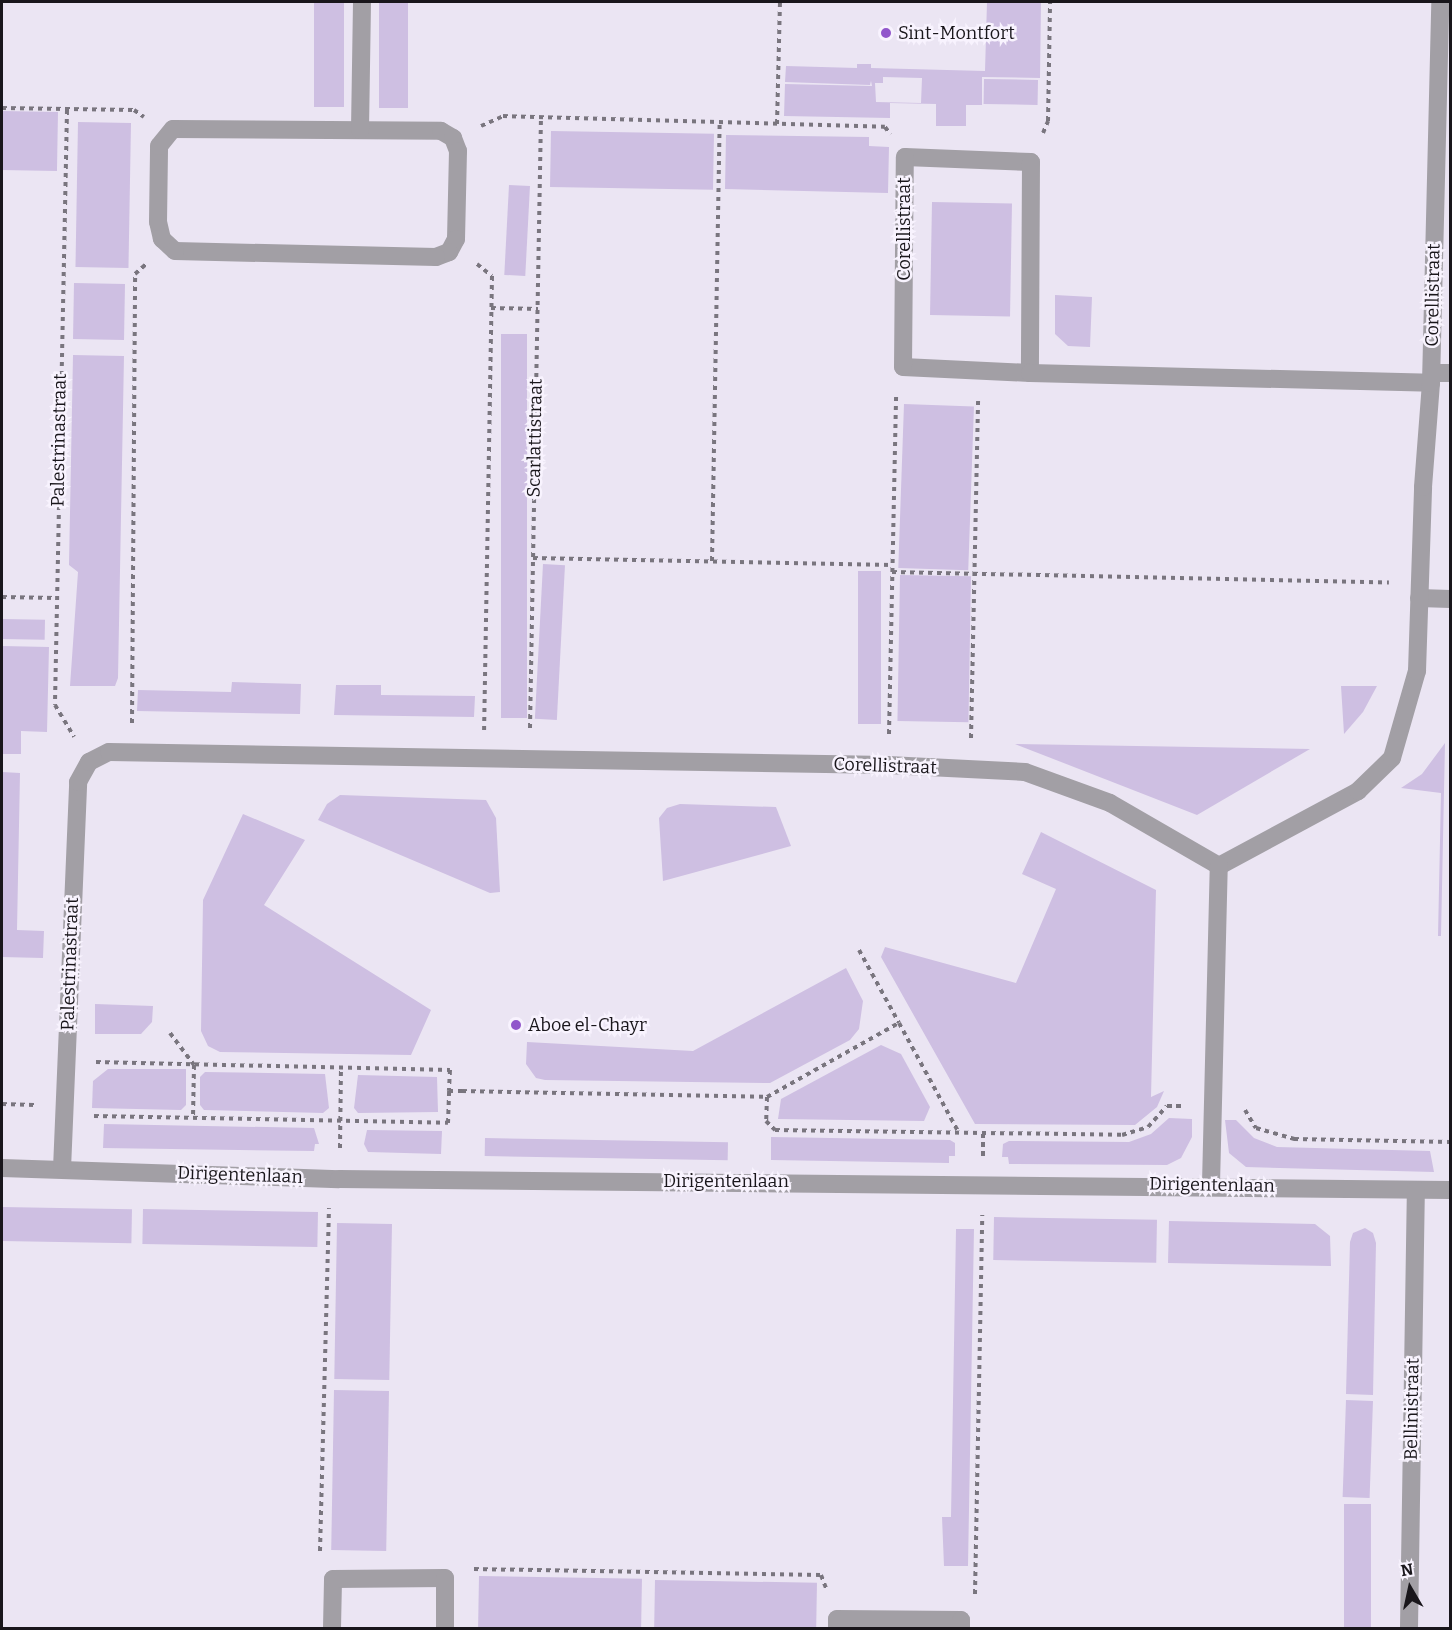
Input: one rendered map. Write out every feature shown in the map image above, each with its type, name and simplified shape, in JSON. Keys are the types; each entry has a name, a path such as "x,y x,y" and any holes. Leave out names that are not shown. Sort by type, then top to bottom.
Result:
{"street":[{"path":"360,130 362,2"},
{"name":"Corellistraat","path":"529,758 888,765 1025,772 1110,803 1219,866 1358,791 1392,758 1417,671 1419,590 1432,378 1440,2"},
{"path":"180,128 360,130 441,131 453,138 458,151 454,246 436,256 183,254 167,246 158,222 159,146 167,134 180,128"},
{"name":"Corellistraat","path":"1031,162 904,157 903,367 1030,373 1432,378 1450,373"},
{"path":"1030,373 1031,162"},
{"path":"1419,590 1450,599"},
{"path":"88,762 109,752 529,758"},
{"name":"Palestrinastraat","path":"62,1169 78,782 88,762"},
{"path":"1211,1184 1219,866"},
{"name":"Dirigentenlaan","path":"2,1168 329,1178 1211,1184 1450,1190"},
{"name":"Bellinistraat","path":"1409,1629 1416,1190"},
{"path":"332,1629 333,1579 445,1578 445,1629"},
{"path":"837,1624 961,1624"}],"path":[{"path":"777,124 780,2"},
{"path":"1031,162 1048,121 1050,2"},
{"path":"2,108 134,110 167,134"},
{"name":"Palestrinastraat","path":"67,110 55,705 88,762"},
{"path":"453,138 503,116 885,127 904,157"},
{"name":"Scarlattistraat","path":"529,758 541,117"},
{"path":"712,561 720,122"},
{"path":"131,752 135,274 167,246"},
{"path":"454,246 492,276 484,757"},
{"path":"491,308 538,309"},
{"path":"888,765 896,388 903,367"},
{"path":"970,769 978,370"},
{"path":"533,558 892,565"},
{"path":"892,572 1419,590"},
{"path":"2,597 56,598"},
{"path":"859,950 959,1133"},
{"path":"449,1091 767,1097 899,1023"},
{"path":"170,1032 194,1065 193,1118"},
{"path":"64,1116 448,1123 450,1070 66,1061"},
{"path":"340,1121 341,1068"},
{"path":"767,1097 766,1121 775,1130 1128,1134 1148,1127 1167,1106 1213,1106 1243,1107 1256,1128 1294,1139 1450,1142"},
{"path":"329,1178 320,1568 333,1579"},
{"path":"961,1624 975,1600 982,1183"},
{"path":"445,1578 477,1568 821,1575 837,1624"}],"shaded area":[{"path":"314,2 344,2 344,107 314,107"},
{"path":"379,2 408,2 408,108 379,108"},
{"path":"987,2 1041,2 1040,78 982,77 982,105 966,105 966,126 936,126 936,104 890,103 890,118 784,116 785,84 872,86 871,81 870,85 785,82 786,66 857,68 857,64 871,64 871,68 985,71","holes":["883,77 922,78 921,103 876,102 875,83 883,83"]},
{"path":"984,79 1038,80 1038,105 984,104"},
{"path":"2,111 58,112 57,171 2,170"},
{"path":"78,122 131,123 128,268 75,267"},
{"path":"551,131 714,134 713,190 550,187"},
{"path":"726,135 869,137 869,146 889,147 888,193 725,189"},
{"path":"509,185 530,186 525,276 504,275"},
{"path":"932,202 1012,203 1010,316 930,315"},
{"path":"74,283 125,284 124,340 73,339"},
{"path":"1055,295 1092,297 1090,347 1068,346 1055,334"},
{"path":"501,334 527,334 527,718 501,718"},
{"path":"73,355 124,356 118,678 115,686 70,686 78,572 69,565"},
{"path":"904,404 974,406 968,570 898,568"},
{"path":"543,564 565,565 557,720 535,719"},
{"path":"858,571 881,571 881,724 858,724"},
{"path":"900,575 971,576 968,722 897,721"},
{"path":"2,619 45,620 45,640 2,639"},
{"path":"2,646 49,647 47,732 21,731 21,754 2,754"},
{"path":"232,682 301,684 300,714 137,711 138,690 231,692"},
{"path":"336,685 381,685 381,695 475,696 474,717 334,715"},
{"path":"1341,686 1377,686 1363,712 1344,734"},
{"path":"1445,743 1441,936 1438,936 1441,793 1401,788 1422,774"},
{"path":"1015,744 1310,749 1197,815"},
{"path":"2,772 20,773 17,930 44,931 43,958 2,957"},
{"path":"340,795 486,800 496,818 500,892 490,893 318,820 327,804"},
{"path":"680,804 776,807 791,846 663,881 659,818 667,808"},
{"path":"243,814 305,840 264,905 431,1010 411,1055 220,1052 208,1046 201,1031 203,900"},
{"path":"1041,832 1156,890 1151,1097 1164,1091 1157,1107 1135,1125 975,1124 881,957 885,947 1016,983 1056,889 1022,874"},
{"path":"846,968 863,1001 859,1029 850,1040 770,1083 545,1080 536,1078 526,1064 527,1042 693,1051"},
{"path":"95,1004 153,1006 152,1022 141,1034 95,1034"},
{"path":"881,1045 901,1054 930,1107 924,1121 778,1119 781,1099"},
{"path":"108,1069 186,1069 186,1105 181,1110 92,1108 93,1081"},
{"path":"205,1072 325,1074 329,1108 323,1113 204,1110 200,1105 200,1077"},
{"path":"358,1075 437,1077 438,1112 358,1113 354,1108"},
{"path":"1169,1118 1192,1119 1192,1137 1181,1158 1167,1165 1009,1164 1008,1157 1002,1157 1003,1144 1009,1141 1129,1142 1151,1134"},
{"path":"1225,1120 1236,1120 1254,1138 1277,1147 1430,1151 1434,1172 1246,1167 1229,1153"},
{"path":"104,1124 314,1128 319,1144 315,1144 314,1151 103,1148"},
{"path":"367,1130 442,1131 441,1154 368,1152 364,1144"},
{"path":"771,1137 950,1140 955,1143 955,1156 949,1156 949,1163 771,1160"},
{"path":"485,1138 728,1142 728,1160 485,1156"},
{"path":"2,1207 132,1209 131,1243 2,1241"},
{"path":"143,1209 318,1212 317,1247 142,1244"},
{"path":"994,1217 1157,1220 1156,1263 993,1260"},
{"path":"1169,1221 1315,1224 1330,1236 1331,1266 1168,1263"},
{"path":"337,1223 392,1224 389,1380 334,1379"},
{"path":"1365,1228 1373,1233 1376,1243 1373,1395 1346,1394 1350,1242 1353,1233"},
{"path":"956,1229 974,1229 968,1566 944,1566 942,1517 951,1517"},
{"path":"334,1390 389,1391 386,1551 331,1550"},
{"path":"1346,1400 1373,1401 1370,1498 1343,1497"},
{"path":"1344,1504 1371,1504 1371,1628 1344,1628"},
{"path":"479,1576 642,1579 641,1628 478,1628"},
{"path":"655,1580 817,1583 816,1628 654,1628"}],"place":[{"name":"Sint-Montfort","path":"886,33"},
{"name":"Aboe el-Chayr","path":"516,1025"}]}
